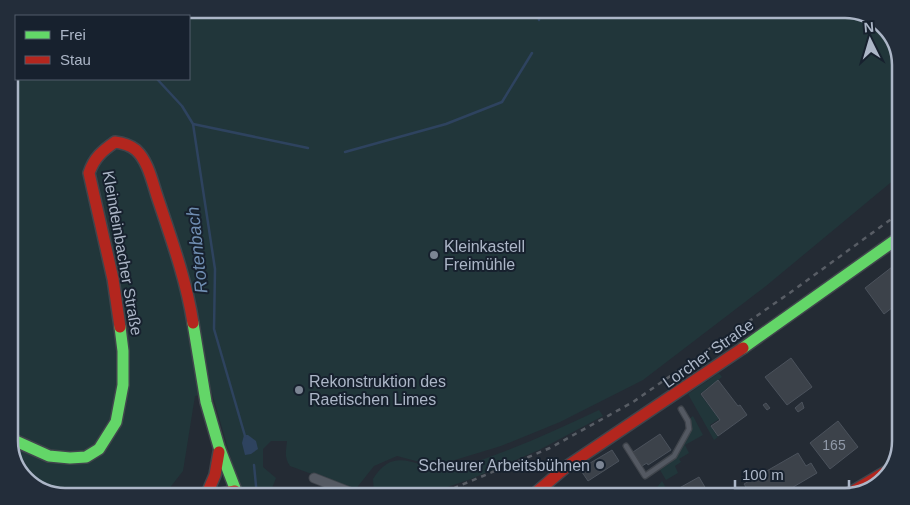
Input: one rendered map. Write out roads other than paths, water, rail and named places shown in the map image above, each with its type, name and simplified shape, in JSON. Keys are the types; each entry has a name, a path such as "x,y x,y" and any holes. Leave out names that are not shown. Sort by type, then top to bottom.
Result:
{"main road":[{"name":"Kleindeinbacher Straße","path":"18,442 49,456 86,457 99,449 116,422 123,385 123,351 113,279 89,173 93,161 101,152 115,142 125,143 137,151 146,164 174,245 189,300 206,402 219,447 235,488"},
{"name":"Lorcher Straße","path":"542,488 566,468 680,392 892,243"},
{"path":"210,488 219,464 219,447"}],"street":[{"path":"314,478 340,488"}],"lane":[{"path":"626,446 645,476 674,456 689,429 688,421 681,409"}],"water":[{"path":"244,435 248,435 256,441 258,449 251,454 245,455 242,443"}],"waterway":[{"path":"345,152 446,124 502,102 532,53"},
{"name":"Rotenbach","path":"158,80 182,106 193,124 215,269 214,329 245,436"},
{"path":"193,124 308,148"},
{"name":"Rotenbach","path":"254,465 256,488"}],"railway":[{"path":"454,488 550,448 633,402 791,292 892,219"}],"place":[{"name":"Kleinkastell Freimühle","path":"434,255"},
{"name":"Rekonstruktion des Raetischen Limes","path":"299,390"},
{"name":"Scheurer Arbeitsbühnen","path":"600,465"}]}
